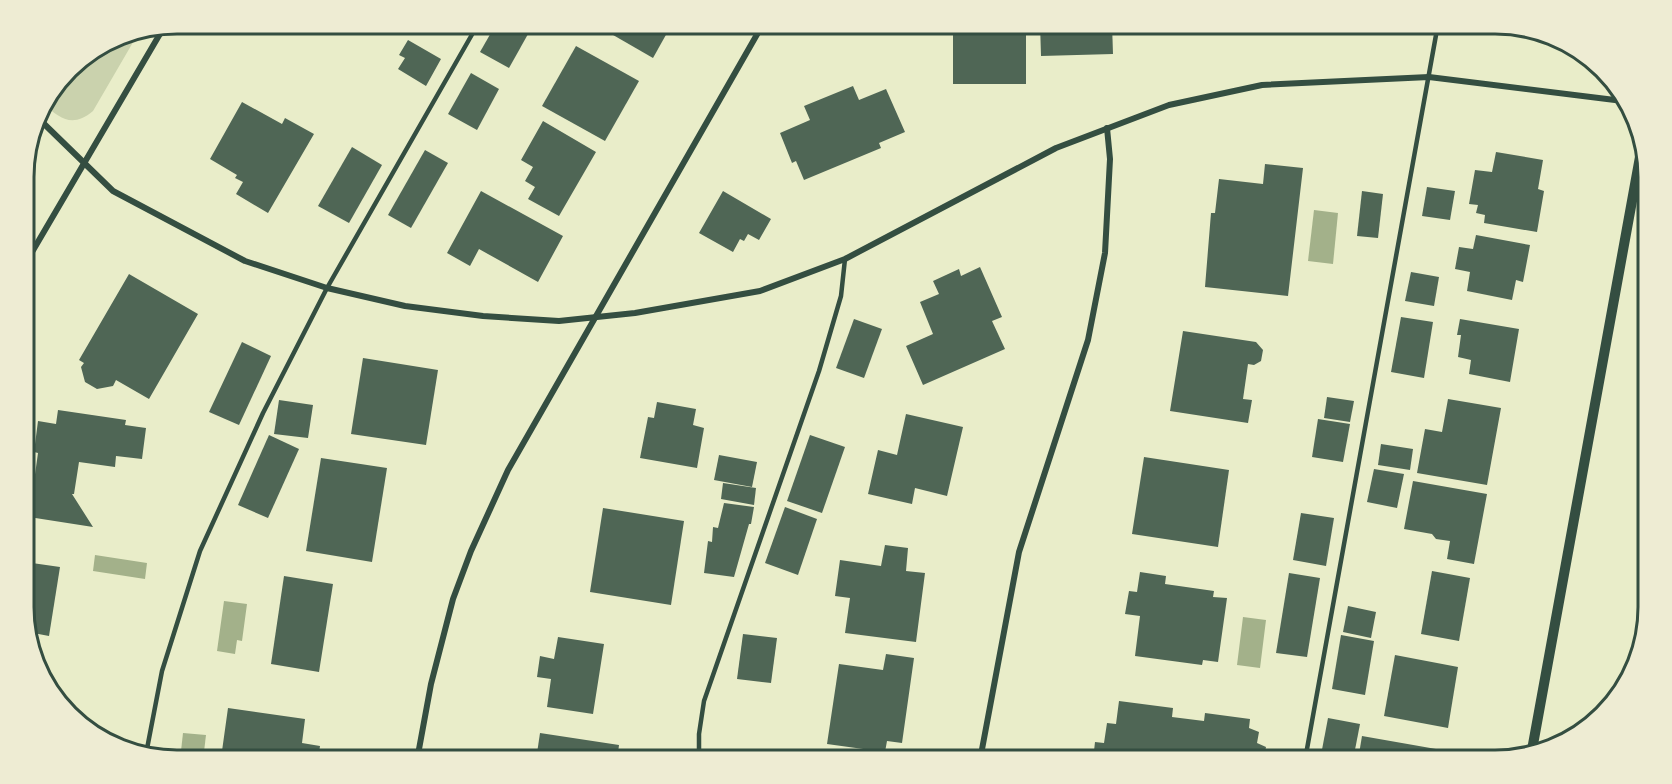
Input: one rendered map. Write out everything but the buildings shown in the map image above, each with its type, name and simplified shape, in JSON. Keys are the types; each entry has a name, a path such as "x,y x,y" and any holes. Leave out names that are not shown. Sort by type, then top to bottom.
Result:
{"street":[{"path":"419,750 431,684 453,599 471,551 508,470 757,35"},
{"path":"35,247 159,36"},
{"path":"45,124 113,191 245,261 327,288 405,306 483,316 559,321 760,291 845,259 1056,148 1169,105 1262,85 1429,77 1614,100"},
{"path":"982,749 1019,552 1088,340 1106,253 1110,159 1107,128"},
{"path":"1533,744 1637,172"}],"lane":[{"path":"1307,749 1436,34"},
{"path":"148,746 162,672 200,551 263,413 327,288 472,35"},
{"path":"699,750 704,701 819,371 841,296 845,259"}],"shaded area":[{"path":"133,42 93,111 73,120 67,120 51,110 64,90 83,70 114,49"},
{"path":"1314,210 1338,213 1333,264 1308,261"},
{"path":"95,555 147,563 145,579 93,571"},
{"path":"224,601 247,604 242,641 237,640 235,654 217,651"},
{"path":"1243,617 1266,620 1260,668 1237,665"},
{"path":"183,733 206,735 204,750 181,750"}]}
